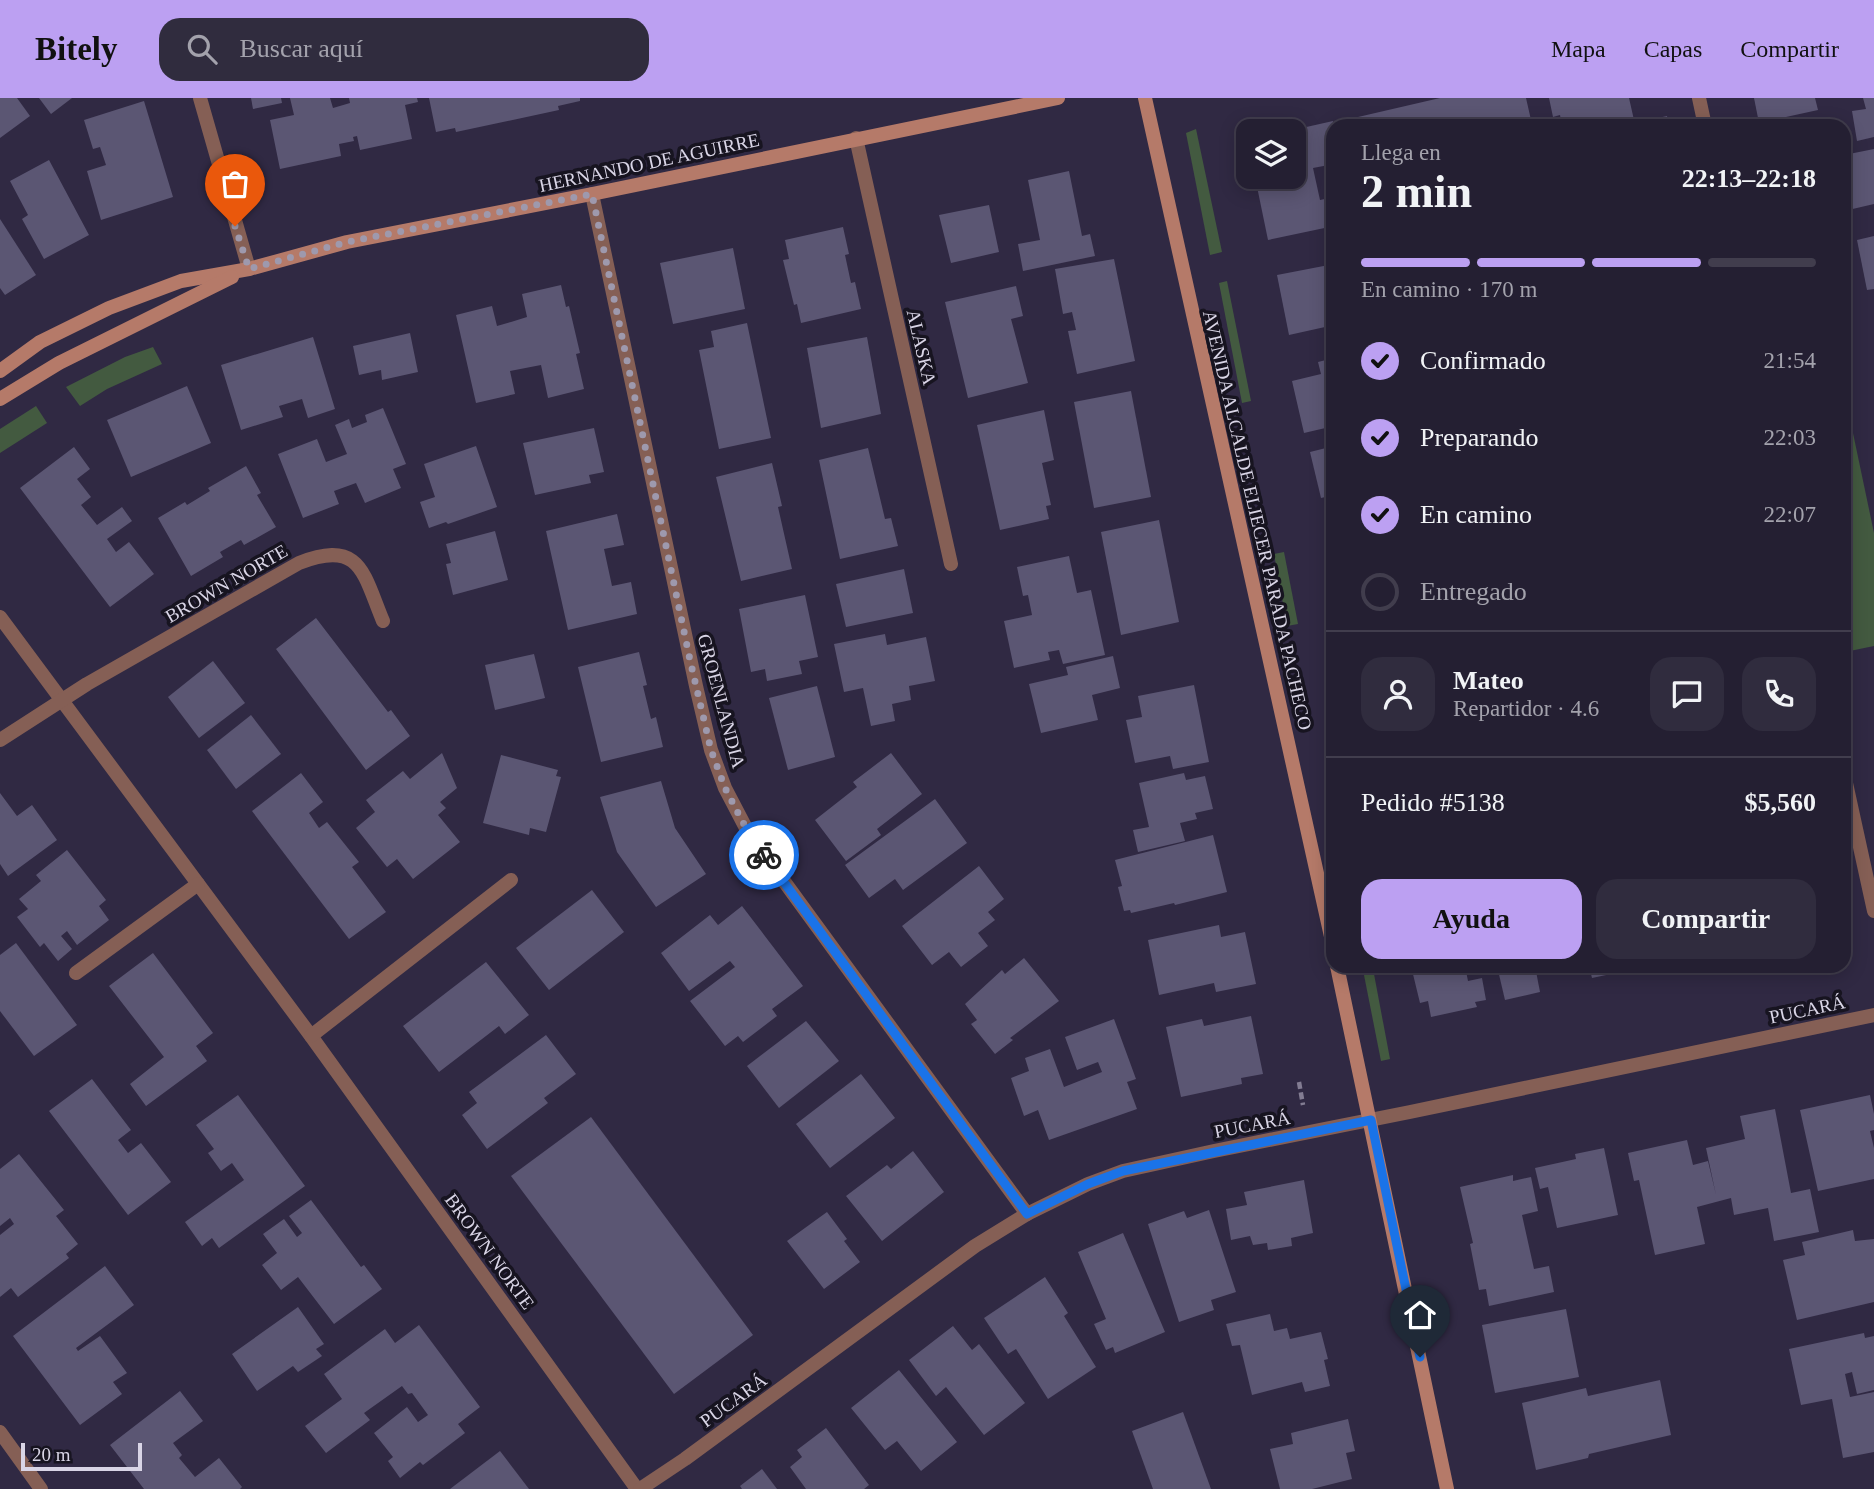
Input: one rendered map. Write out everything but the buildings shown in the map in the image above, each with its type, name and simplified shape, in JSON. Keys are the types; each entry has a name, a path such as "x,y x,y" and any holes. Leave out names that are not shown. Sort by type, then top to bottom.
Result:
{"main road":[{"name":"HERNANDO DE AGUIRRE","path":"0,370 40,342 109,308 181,281 249,269 347,242 1058,98"},
{"name":"AVENIDA ALCALDE ELIECER PARADA PACHECO","path":"1144,98 1326,914"},
{"name":"HERNANDO DE AGUIRRE","path":"0,399 59,362 249,269"},
{"path":"1339,973 1447,1489"}],"street":[{"path":"200,98 249,269"},
{"path":"1699,98 1704,119"},
{"name":"ALASKA","path":"856,138 951,564"},
{"name":"GROENLANDIA","path":"592,194 696,686 711,750 725,788 748,832 1027,1214"},
{"name":"BROWN NORTE","path":"0,740 62,699 299,563 318,555 341,554 362,569 383,621"},
{"name":"BROWN NORTE","path":"0,617 311,1036 638,1489"},
{"path":"1851,806 1874,911"},
{"path":"311,1036 511,880"},
{"path":"76,974 198,884"},
{"name":"PUCARÁ","path":"638,1489 696,1451 975,1246 1027,1214 1088,1184 1123,1171 1874,1015"},
{"path":"0,1432 41,1489"}],"path":[{"path":"1299,1082 1305,1114"}],"green space":[{"path":"1196,129 1222,252 1210,255 1186,133"},
{"path":"1227,281 1251,401 1242,403 1219,283"},
{"path":"153,347 162,364 107,389 80,406 66,387 125,357"},
{"path":"36,406 47,423 0,453 0,429"},
{"path":"1851,424 1874,533 1874,646 1851,651"},
{"path":"1284,552 1298,624 1287,626 1274,554"},
{"path":"1374,974 1390,1059 1381,1061 1364,975"}],"way so far":[{"path":"235,226 249,269 347,242 592,194 711,750 725,788 748,832 764,855"}],"route":[{"path":"764,855 1027,1214 1088,1184 1123,1171 1371,1120 1420,1357"}]}
